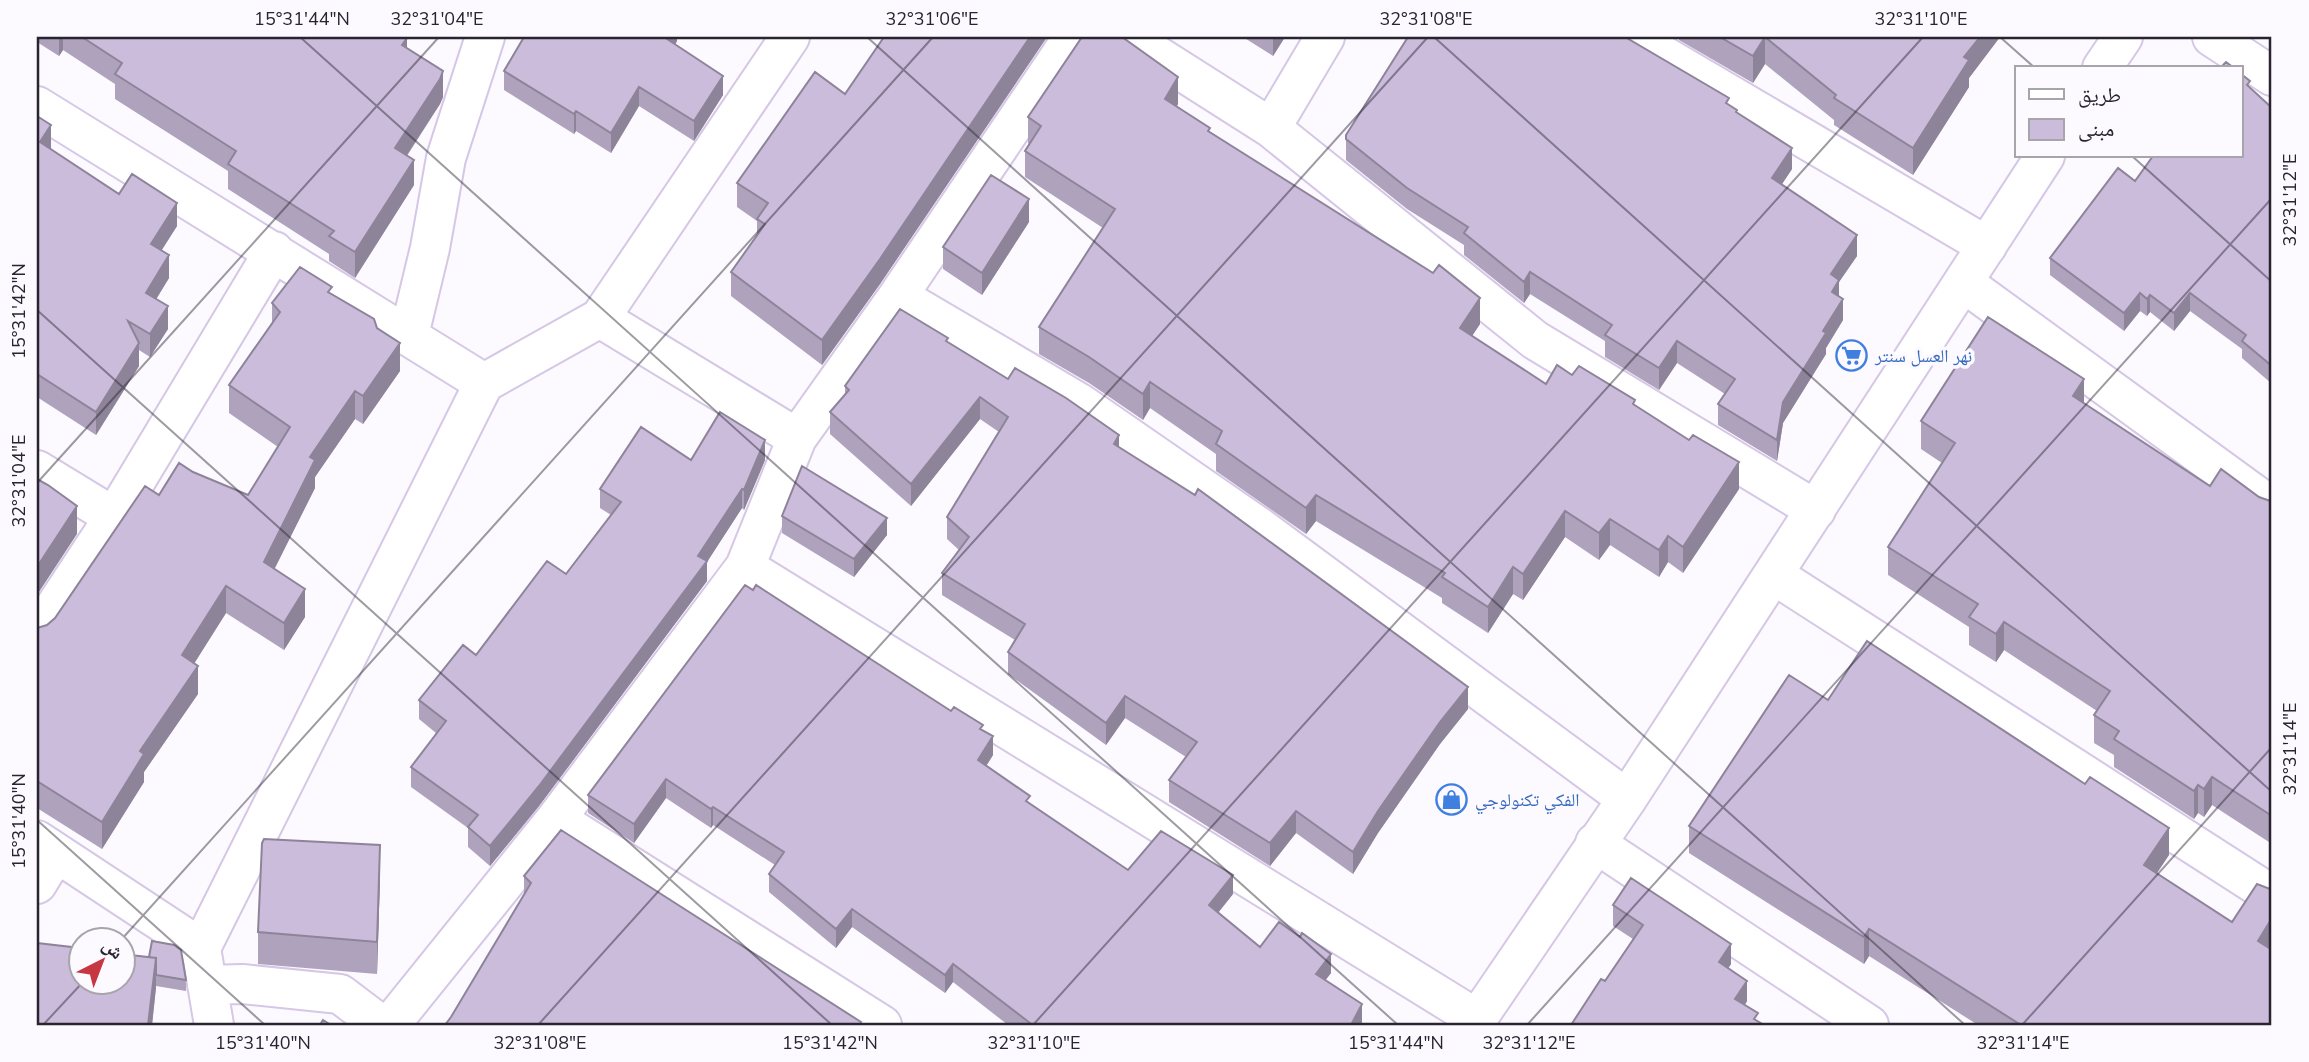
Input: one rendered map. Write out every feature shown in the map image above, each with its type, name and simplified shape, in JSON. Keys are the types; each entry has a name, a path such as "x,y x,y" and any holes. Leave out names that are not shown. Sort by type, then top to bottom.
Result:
{"street":[{"path":"409,335 430,248 446,158 485,37"},
{"path":"214,1025 204,967 484,383 600,318 790,37"},
{"path":"390,1025 556,819 745,567 797,439 898,296 1073,37"},
{"path":"1128,37 1271,128 1535,340 1816,510"},
{"path":"1271,128 1325,37"},
{"path":"1632,37 1987,246"},
{"path":"2103,66 2123,37"},
{"path":"2212,37 2272,76"},
{"path":"37,106 484,383"},
{"path":"745,567 1475,1022 1627,799 2044,158"},
{"path":"37,634 114,517 274,251"},
{"path":"1964,284 2272,507"},
{"path":"898,296 1089,410 1259,527 1627,799"},
{"path":"600,318 797,439"},
{"path":"37,470 114,517"},
{"path":"1774,575 2272,895"},
{"path":"556,819 882,1025"},
{"path":"1595,843 1869,1025"},
{"path":"43,859 204,967 242,984 340,994 381,1025"}],"building":[{"path":"82,37 405,37 407,38 402,45 443,71 395,148 414,160 355,252 329,236 334,231 228,164 236,151 115,74 122,63"},
{"path":"524,37 668,37 667,39 723,76 694,121 639,87 611,133 576,111 574,114 504,71"},
{"path":"884,37 1030,37 822,340 731,272 765,224 757,219 768,203 737,183 815,72 845,94"},
{"path":"1082,37 1122,37 1178,77 1165,99 1210,128 1208,131 1433,273 1439,265 1480,298 1460,328 1546,384 1557,365 1572,375 1579,366 1635,400 1633,404 1689,440 1693,435 1739,462 1683,547 1668,536 1659,550 1610,519 1599,533 1565,511 1523,574 1513,567 1488,607 1442,577 1445,573 1316,495 1306,508 1216,444 1222,431 1150,382 1143,394 1039,327 1115,209 1025,151 1041,126 1028,117"},
{"path":"1408,37 1625,37 1729,98 1726,103 1737,110 1736,112 1792,148 1772,178 1857,235 1831,274 1839,280 1832,292 1843,299 1823,331 1826,333 1783,402 1777,440 1718,404 1735,379 1677,341 1659,368 1605,335 1612,325 1530,272 1524,282 1464,233 1468,227 1407,188 1346,139"},
{"path":"1720,37 1765,37 1753,56"},
{"path":"1765,37 1980,37 1964,57 1969,60 1913,148 1834,98 1836,95"},
{"path":"2242,75 2250,81 2247,85 2272,108 2272,366 2242,341 2246,335 2190,293 2174,313 2150,295 2147,299 2140,293 2124,313 2050,258 2118,168 2135,181 2152,158 2242,158"},
{"path":"37,116 51,125 40,142 119,194 132,174 177,203 151,244 169,255 146,293 168,306 150,334 128,321 139,343 96,412 37,374"},
{"path":"991,175 1029,199 982,273 943,247"},
{"path":"300,267 332,287 328,292 374,319 377,328 400,343 363,396 355,391 310,457 315,460 264,562 305,589 284,623 226,586 182,655 198,666 140,751 144,754 102,822 37,781 37,628 47,625 55,618 145,486 159,495 179,463 193,472 248,495 290,427 229,385 280,312 272,303"},
{"path":"900,309 1008,379 1015,368 1066,398 1119,435 1114,444 1195,495 1198,489 1468,687 1440,722 1353,852 1296,811 1270,843 1169,780 1197,742 1125,696 1106,723 1008,652 1025,624 942,573 969,537 947,517 1008,417 980,397 911,484 830,412 849,390 845,386"},
{"path":"1988,317 2084,379 2073,396 2210,486 2221,469 2259,497 2272,500 2272,816 2212,777 2204,789 2198,785 2194,791 2114,739 2119,731 2094,715 2110,691 2004,622 1996,634 1969,617 1978,604 1888,547 1955,443 1921,421"},
{"path":"720,412 765,440 744,490 742,489 698,556 707,561 539,786 490,846 468,827 478,815 411,767 446,721 419,700 463,645 476,655 547,561 566,574 621,502 600,489 641,427 691,460"},
{"path":"802,466 887,518 854,559 782,516"},
{"path":"37,479 77,506 37,567"},
{"path":"745,585 753,590 756,585 951,711 954,707 983,725 980,729 993,736 978,760 1030,796 1026,801 1128,870 1161,831 1233,875 1209,905 1260,947 1279,922 1300,937 1302,933 1331,954 1316,974 1362,1004 1351,1025 1028,1025 1030,1023 953,964 945,975 852,909 836,929 769,874 784,852 666,779 634,824 588,795"},
{"path":"1867,641 2085,784 2090,777 2169,828 2144,865 2232,922 2257,884 2272,889 2272,918 2258,941 2272,950 2272,1025 2021,1025 1869,929 1864,937 1689,826 1789,675 1828,700"},
{"path":"561,830 861,1022 859,1025 445,1025 531,883 524,876"},
{"path":"264,839 380,845 377,942 258,932"},
{"path":"1631,878 1731,944 1719,962 1747,981 1735,999 1758,1013 1754,1019 1764,1025 1571,1025 1601,979 1605,981 1643,925 1613,905"},
{"path":"152,941 174,945 181,950 186,980 156,975 156,958 149,957"},
{"path":"37,943 66,946 66,996 136,996 136,956 156,958 148,1025 37,1025"}],"place":[{"name":"نهر العسل سنتر","path":"1852,356"},
{"name":"الفكي تكنولوجي","path":"1452,800"}]}
